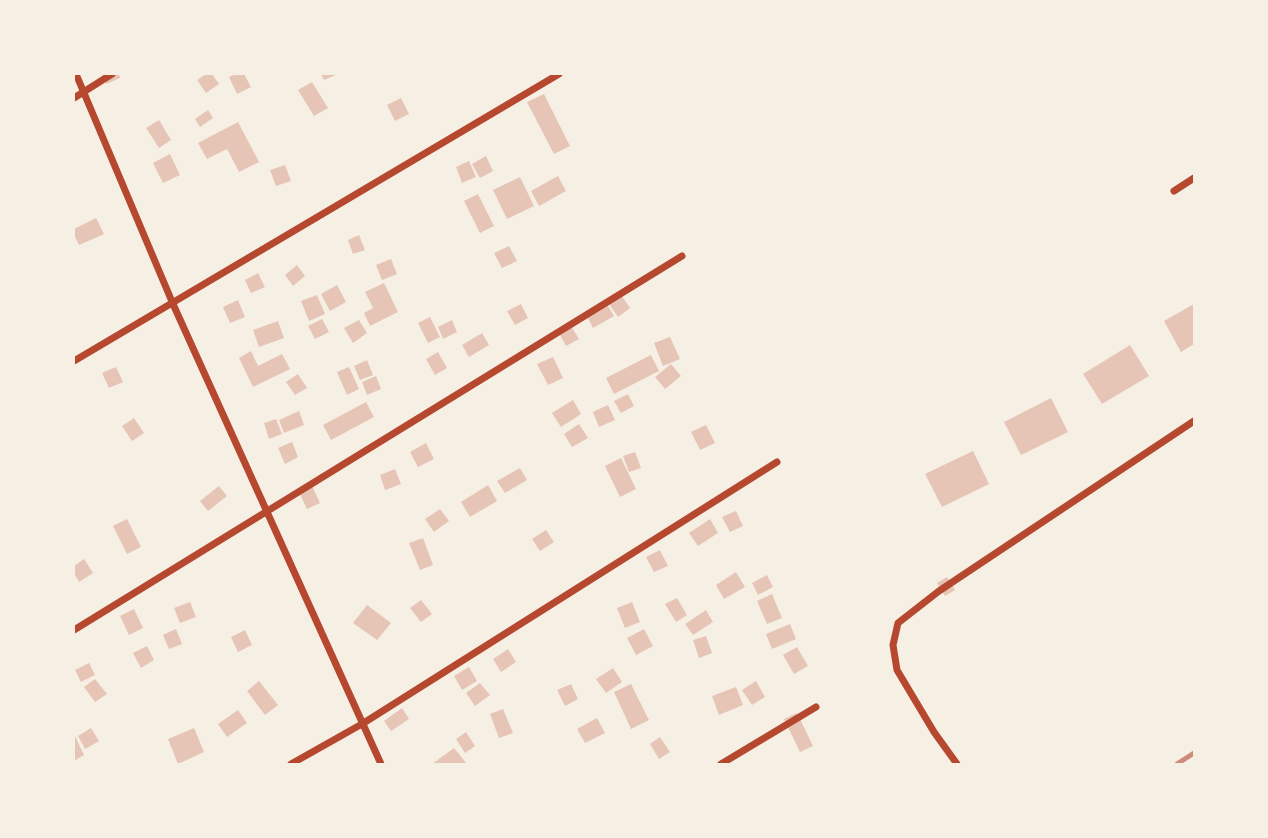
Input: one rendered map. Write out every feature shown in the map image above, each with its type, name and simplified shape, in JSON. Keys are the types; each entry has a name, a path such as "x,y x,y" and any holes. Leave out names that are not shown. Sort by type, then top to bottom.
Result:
{"street":[{"path":"76,74 173,304 381,765"},
{"path":"74,98 112,74"},
{"path":"74,361 559,74"},
{"path":"1174,191 1195,178"},
{"path":"74,630 682,257"},
{"path":"957,765 897,670 894,645 898,623 939,591 1195,421"},
{"path":"291,765 362,724 777,462"},
{"path":"721,765 816,707"}],"building":[{"path":"102,74 119,74 120,78 106,84"},
{"path":"206,74 212,74 219,84 206,93 197,80"},
{"path":"244,74 251,87 237,94 229,77"},
{"path":"321,74 338,74 324,80"},
{"path":"312,82 328,108 314,116 298,90"},
{"path":"544,94 570,146 554,154 527,102"},
{"path":"401,98 409,114 395,121 387,105"},
{"path":"208,110 213,118 200,127 195,119"},
{"path":"159,120 171,140 159,148 146,128"},
{"path":"238,122 259,162 239,172 227,149 207,159 198,143"},
{"path":"170,154 180,175 163,183 153,163"},
{"path":"486,156 493,171 480,178 472,164"},
{"path":"469,161 476,177 462,183 456,167"},
{"path":"285,165 291,181 276,186 270,170"},
{"path":"558,176 566,191 539,206 531,191"},
{"path":"520,177 534,206 507,219 493,190"},
{"path":"478,194 494,226 480,233 464,201"},
{"path":"96,218 104,234 79,245 74,229"},
{"path":"359,235 365,250 353,254 348,240"},
{"path":"509,246 517,261 502,268 494,253"},
{"path":"391,259 397,274 382,280 376,265"},
{"path":"297,265 305,276 293,286 285,275"},
{"path":"258,273 265,287 251,293 245,280"},
{"path":"384,283 398,312 370,326 364,313 373,308 365,292"},
{"path":"337,285 346,302 330,311 321,294"},
{"path":"619,292 630,308 618,317 607,301"},
{"path":"317,295 325,314 309,321 301,301"},
{"path":"238,300 245,317 230,323 223,307"},
{"path":"605,301 614,316 593,328 585,312"},
{"path":"521,304 528,318 515,325 507,311"},
{"path":"1194,304 1194,344 1181,352 1164,321"},
{"path":"430,317 440,337 428,343 418,323"},
{"path":"322,319 329,332 315,339 308,326"},
{"path":"359,320 367,333 353,343 344,328"},
{"path":"452,320 457,332 443,339 438,327"},
{"path":"278,321 284,338 259,347 253,330"},
{"path":"571,326 579,339 566,346 559,333"},
{"path":"482,333 489,345 469,357 462,345"},
{"path":"670,337 680,359 663,366 654,343"},
{"path":"1130,345 1149,376 1102,404 1083,374"},
{"path":"251,351 258,366 282,354 290,369 253,387 239,358"},
{"path":"438,352 447,368 435,375 426,359"},
{"path":"651,355 659,371 614,394 606,378"},
{"path":"553,357 563,378 548,385 537,364"},
{"path":"367,360 373,375 360,380 354,366"},
{"path":"671,364 681,376 665,389 655,377"},
{"path":"116,367 123,382 109,388 102,373"},
{"path":"349,367 359,389 347,395 337,372"},
{"path":"298,374 307,388 295,395 286,382"},
{"path":"376,376 381,389 367,395 362,382"},
{"path":"628,394 634,406 621,413 614,401"},
{"path":"1051,398 1068,432 1021,455 1004,422"},
{"path":"573,400 581,414 561,427 552,413"},
{"path":"366,402 374,417 331,440 323,425"},
{"path":"608,405 615,420 599,427 593,412"},
{"path":"299,411 304,425 284,433 279,420"},
{"path":"134,418 144,433 132,441 122,426"},
{"path":"276,419 282,434 269,439 264,423"},
{"path":"579,424 588,438 572,447 564,434"},
{"path":"706,425 715,443 700,450 691,432"},
{"path":"292,442 298,457 285,464 278,448"},
{"path":"426,443 434,459 418,467 410,452"},
{"path":"973,451 989,484 942,507 925,474"},
{"path":"635,452 641,468 629,472 623,456"},
{"path":"621,458 636,489 620,497 605,466"},
{"path":"520,468 527,480 505,493 497,481"},
{"path":"395,469 401,484 385,490 380,475"},
{"path":"488,485 497,501 470,517 461,502"},
{"path":"219,486 227,496 208,511 200,501"},
{"path":"312,486 320,503 307,509 299,492"},
{"path":"440,509 449,521 434,532 425,519"},
{"path":"736,511 743,526 730,532 722,517"},
{"path":"127,519 141,547 127,554 113,526"},
{"path":"710,519 718,533 698,546 689,533"},
{"path":"546,530 554,542 540,551 532,539"},
{"path":"423,538 433,565 420,570 409,543"},
{"path":"660,550 668,566 654,572 646,557"},
{"path":"84,559 93,573 79,582 74,566"},
{"path":"736,572 745,587 724,599 716,585"},
{"path":"767,575 773,587 758,595 752,583"},
{"path":"947,577 955,590 945,596 937,583"},
{"path":"772,594 782,618 767,624 757,601"},
{"path":"677,598 687,615 676,622 665,604"},
{"path":"421,600 432,614 421,622 410,608"},
{"path":"190,602 196,617 180,623 174,608"},
{"path":"632,602 640,622 625,628 617,608"},
{"path":"367,605 391,623 377,640 353,623"},
{"path":"134,609 143,628 129,635 120,616"},
{"path":"706,610 713,622 693,635 685,624"},
{"path":"790,624 796,639 772,649 766,634"},
{"path":"176,629 182,644 169,649 163,635"},
{"path":"644,629 653,646 636,655 627,638"},
{"path":"245,630 252,645 238,652 231,637"},
{"path":"706,636 712,653 699,658 693,640"},
{"path":"147,646 154,660 141,668 133,653"},
{"path":"797,647 808,666 794,674 783,655"},
{"path":"508,649 516,662 501,672 493,659"},
{"path":"89,663 95,675 81,682 75,670"},
{"path":"469,667 477,681 462,690 454,676"},
{"path":"613,668 622,682 606,693 596,679"},
{"path":"95,679 107,694 95,702 84,687"},
{"path":"259,681 278,705 265,715 247,691"},
{"path":"756,681 765,697 752,705 742,690"},
{"path":"480,683 490,695 475,706 466,693"},
{"path":"571,684 578,699 565,706 557,690"},
{"path":"631,684 649,720 631,729 614,692"},
{"path":"736,687 743,705 719,715 712,696"},
{"path":"402,708 409,719 391,731 384,721"},
{"path":"503,709 513,733 499,738 490,714"},
{"path":"238,710 247,723 227,737 218,724"},
{"path":"797,713 813,746 800,752 784,719"},
{"path":"597,718 605,733 585,743 577,729"},
{"path":"91,728 99,741 85,749 78,736"},
{"path":"194,728 204,752 178,764 168,739"},
{"path":"466,732 475,746 465,753 456,739"},
{"path":"74,734 84,755 74,761"},
{"path":"660,737 670,752 659,759 650,744"},
{"path":"454,748 467,764 432,764"}],"railway":[{"path":"1177,764 1194,753"}]}
